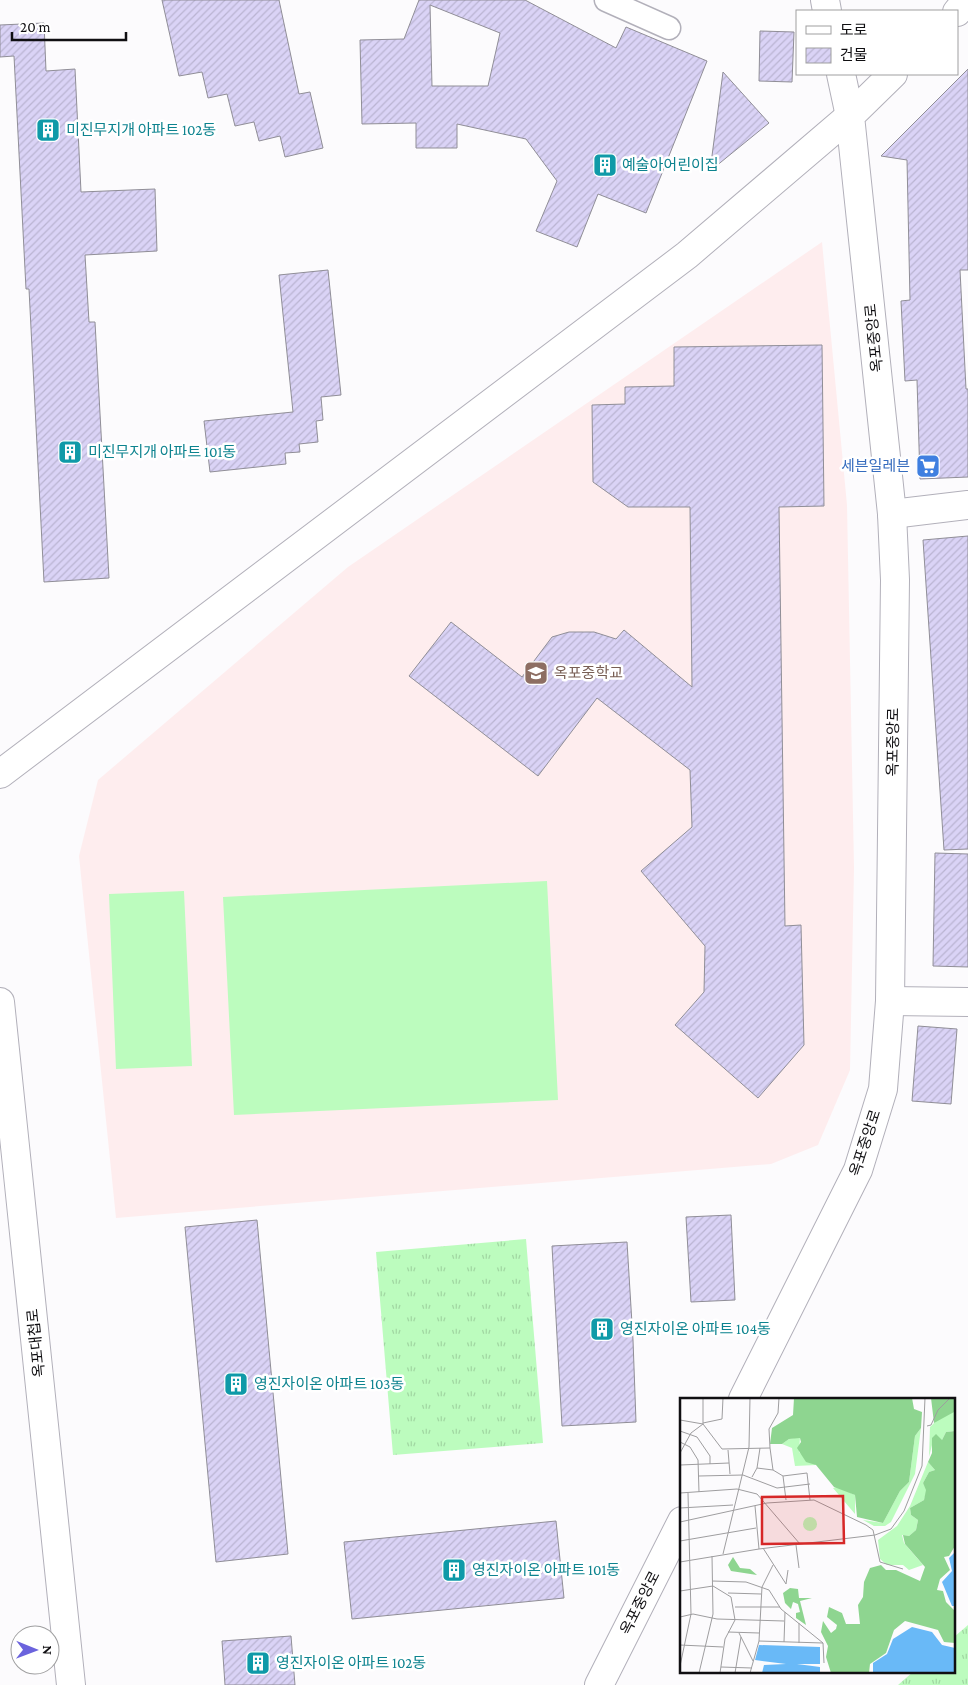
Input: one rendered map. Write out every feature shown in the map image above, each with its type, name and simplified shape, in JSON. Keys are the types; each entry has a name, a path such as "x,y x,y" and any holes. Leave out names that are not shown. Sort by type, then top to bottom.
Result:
{"street":[{"path":"958,11 967,0"},
{"name":"옥포중앙로","path":"744,1398 858,1170 883,1088 890,1001 895,580 892,514 850,116 841,75"},
{"path":"0,774 687,255 850,116 892,75"},
{"path":"892,514 968,505"},
{"path":"890,1001 968,1002"},
{"name":"옥포대첩로","path":"0,1002 72,1685"},
{"name":"옥포중앙로","path":"599,1685 680,1525"}],"lane":[{"path":"606,0 669,28"}],"shaded area":[{"name":"옥포중학교","path":"822,242 847,505 854,868 850,1070 818,1145 771,1164 116,1218 79,856 98,780 348,567"}],"green space":[{"path":"547,881 558,1100 234,1115 223,897"},
{"path":"184,891 192,1066 116,1069 109,894"},
{"path":"526,1239 543,1443 393,1455 376,1252"},
{"path":"968,1625 968,1685 898,1685 913,1672 956,1672 956,1635"}],"building":[{"path":"162,0 279,0 299,94 310,92 323,148 285,157 280,136 259,141 254,122 235,126 227,94 208,98 202,72 179,76"},
{"path":"419,0 525,0 616,48 626,27 707,61 646,213 598,194 577,247 536,231 557,181 526,139 457,124 457,148 416,148 416,123 362,124 360,40 404,39","holes":["430,5 500,33 488,86 432,86"]},
{"path":"44,23 46,71 75,69 81,192 155,189 157,251 85,255 89,322 95,322 109,578 44,582 29,289 26,289 14,56 0,57 0,25"},
{"path":"760,31 794,32 792,82 759,81"},
{"path":"968,69 968,270 960,270 966,389 968,389 968,477 920,479 917,380 905,381 901,301 910,300 907,160 881,156"},
{"path":"723,72 769,123 710,171"},
{"path":"328,270 341,395 321,397 323,420 316,421 318,442 299,444 300,452 285,453 286,464 210,472 204,421 293,412 279,275"},
{"path":"822,345 824,506 779,507 785,926 801,925 804,1045 758,1098 675,1025 704,992 705,946 641,871 692,827 690,770 597,698 538,776 409,676 451,622 522,677 552,637 569,632 594,632 616,639 624,630 692,687 690,507 628,507 593,482 592,405 625,404 625,387 674,386 674,347"},
{"path":"968,536 968,849 944,850 923,540"},
{"path":"935,853 968,854 968,967 933,966"},
{"path":"918,1026 957,1029 951,1104 912,1101"},
{"path":"731,1215 735,1300 691,1302 686,1217"},
{"name":"영진자이온 아파트 103동","path":"257,1220 288,1554 216,1562 185,1227"},
{"name":"영진자이온 아파트 104동","path":"627,1242 636,1422 562,1426 552,1246"},
{"name":"영진자이온 아파트 101동","path":"556,1521 564,1598 352,1619 344,1542"},
{"name":"영진자이온 아파트 102동","path":"291,1636 295,1685 225,1685 222,1641"}],"place":[{"name":"미진무지개 아파트 102동","path":"48,130"},
{"name":"예술아어린이집","path":"605,165"},
{"name":"미진무지개 아파트 101동","path":"70,452"},
{"name":"세븐일레븐","path":"928,466"},
{"name":"옥포중학교","path":"536,673"},
{"name":"영진자이온 아파트 104동","path":"602,1329"},
{"name":"영진자이온 아파트 103동","path":"236,1384"},
{"name":"영진자이온 아파트 101동","path":"454,1570"},
{"name":"영진자이온 아파트 102동","path":"258,1663"}]}
